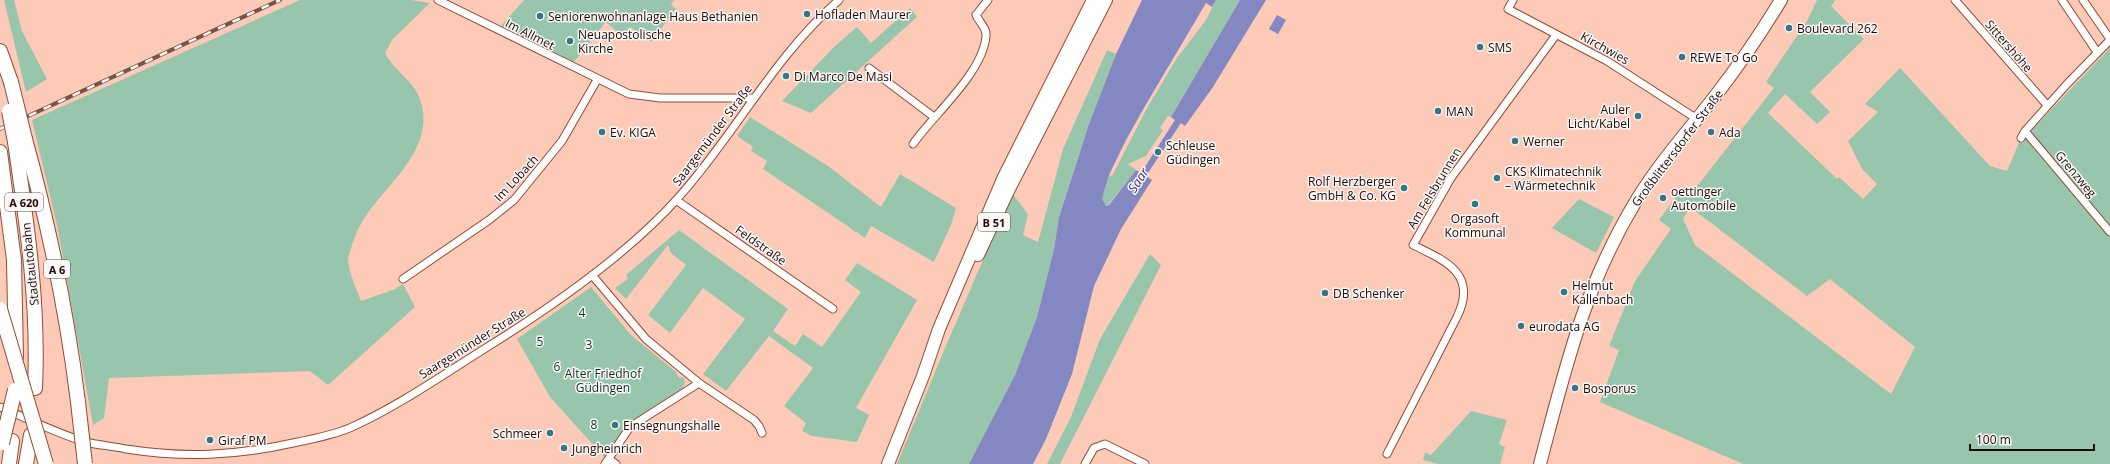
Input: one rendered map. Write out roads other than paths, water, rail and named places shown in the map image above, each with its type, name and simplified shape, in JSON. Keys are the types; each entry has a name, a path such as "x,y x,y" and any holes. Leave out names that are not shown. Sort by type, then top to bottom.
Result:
{"highway":[{"path":"0,51 7,84"},
{"name":"Stadtautobahn","path":"0,66 7,84 20,141 33,284 36,339 35,388 31,435 26,464"},
{"name":"A 6","path":"20,141 47,222 57,267 78,402 85,464"},
{"name":"Stadtautobahn","path":"0,152 10,221 15,282 15,390 5,445"},
{"path":"0,309 46,464"},
{"path":"31,435 31,464"},
{"path":"5,445 9,464"}],"main road":[{"name":"B 51","path":"888,464 923,376 939,329 1003,179 1093,0"},
{"name":"B 51","path":"923,376 931,365 976,259 1009,188 1106,0"},
{"name":"Großblittersdorfer Straße","path":"1540,464 1572,344 1601,267 1613,240 1643,190 1745,56 1781,0"}],"street":[{"name":"Im Allmet","path":"438,0 622,92 637,96 754,98"},
{"name":"Saargemünder Straße","path":"0,407 74,438 88,442 148,452 200,456 301,442 336,433 377,414 510,333 592,275 654,223 676,200 714,155 790,50 839,0"},
{"path":"913,144 974,70 986,35 985,29 978,22 976,15 988,0"},
{"name":"Kirchwies","path":"1513,0 1508,9 1607,61 1697,119"},
{"name":"Sittershöhe","path":"1955,0 2047,106"},
{"path":"2062,0 2097,52"},
{"path":"2021,138 2025,131 2047,106 2110,40 2083,0"},
{"name":"Am Felsbrunnen","path":"1387,454 1458,317 1464,300 1463,284 1457,271 1444,261 1412,245 1451,178 1556,35"},
{"path":"869,68 934,117"},
{"name":"Im Lobach","path":"403,279 489,220 514,200 559,146 597,80"},
{"name":"Grenzweg","path":"2025,131 2110,232"},
{"name":"Feldstraße","path":"676,200 833,309"},
{"path":"592,275 646,339 699,383 754,420 762,433"},
{"path":"616,464 607,461 630,427 699,383"},
{"path":"1085,464 1094,448 1105,444 1145,464"}],"water":[{"path":"1142,0 1171,0 1172,2 1175,0 1216,0 1212,7 1206,3 1126,140 1109,175 1102,199 1106,206 1109,205 1136,170 1141,173 1175,120 1171,117 1240,0 1266,0 1213,87 1185,126 1181,123 1146,176 1152,180 1121,229 1094,286 1072,374 1046,439 1033,464 969,464 1015,375 1037,317 1054,249 1059,217 1089,124 1116,54"},
{"path":"1277,15 1286,20 1278,34 1269,29"}],"waterway":[{"name":"Saar","path":"1162,21 1173,0"}],"railway":[{"path":"0,129 280,0"}],"place":[{"name":"Hofladen Maurer","path":"807,14"},
{"name":"Seniorenwohnanlage Haus Bethanien","path":"540,16"},
{"name":"Boulevard 262","path":"1789,28"},
{"name":"Neuapostolische Kirche","path":"570,41"},
{"name":"SMS","path":"1480,47"},
{"name":"REWE To Go","path":"1682,57"},
{"name":"Di Marco De Masi","path":"786,76"},
{"name":"MAN","path":"1438,111"},
{"name":"Auler Licht/Kabel","path":"1638,116"},
{"name":"Ev. KIGA","path":"602,132"},
{"name":"Ada","path":"1711,132"},
{"name":"Werner","path":"1515,141"},
{"name":"Schleuse Güdingen","path":"1158,152"},
{"name":"CKS Klimatechnik – Wärmetechnik","path":"1497,178"},
{"name":"Rolf Herzberger GmbH & Co. KG","path":"1404,188"},
{"name":"oettinger Automobile","path":"1663,198"},
{"name":"Orgasoft Kommunal","path":"1475,204"},
{"name":"Helmut Kallenbach","path":"1564,292"},
{"name":"DB Schenker","path":"1325,293"},
{"name":"eurodata AG","path":"1521,326"},
{"name":"Bosporus","path":"1575,388"},
{"name":"Einsegnungshalle","path":"615,425"},
{"name":"Schmeer","path":"550,433"},
{"name":"Giraf PM","path":"210,440"},
{"name":"Jungheinrich","path":"564,448"}],"park label":[{"name":"4","path":"582,312"},
{"name":"5","path":"540,341"},
{"name":"3","path":"589,344"},
{"name":"6","path":"557,366"},
{"name":"Alter Friedhof Güdingen","path":"603,380"},
{"name":"8","path":"594,424"}]}
